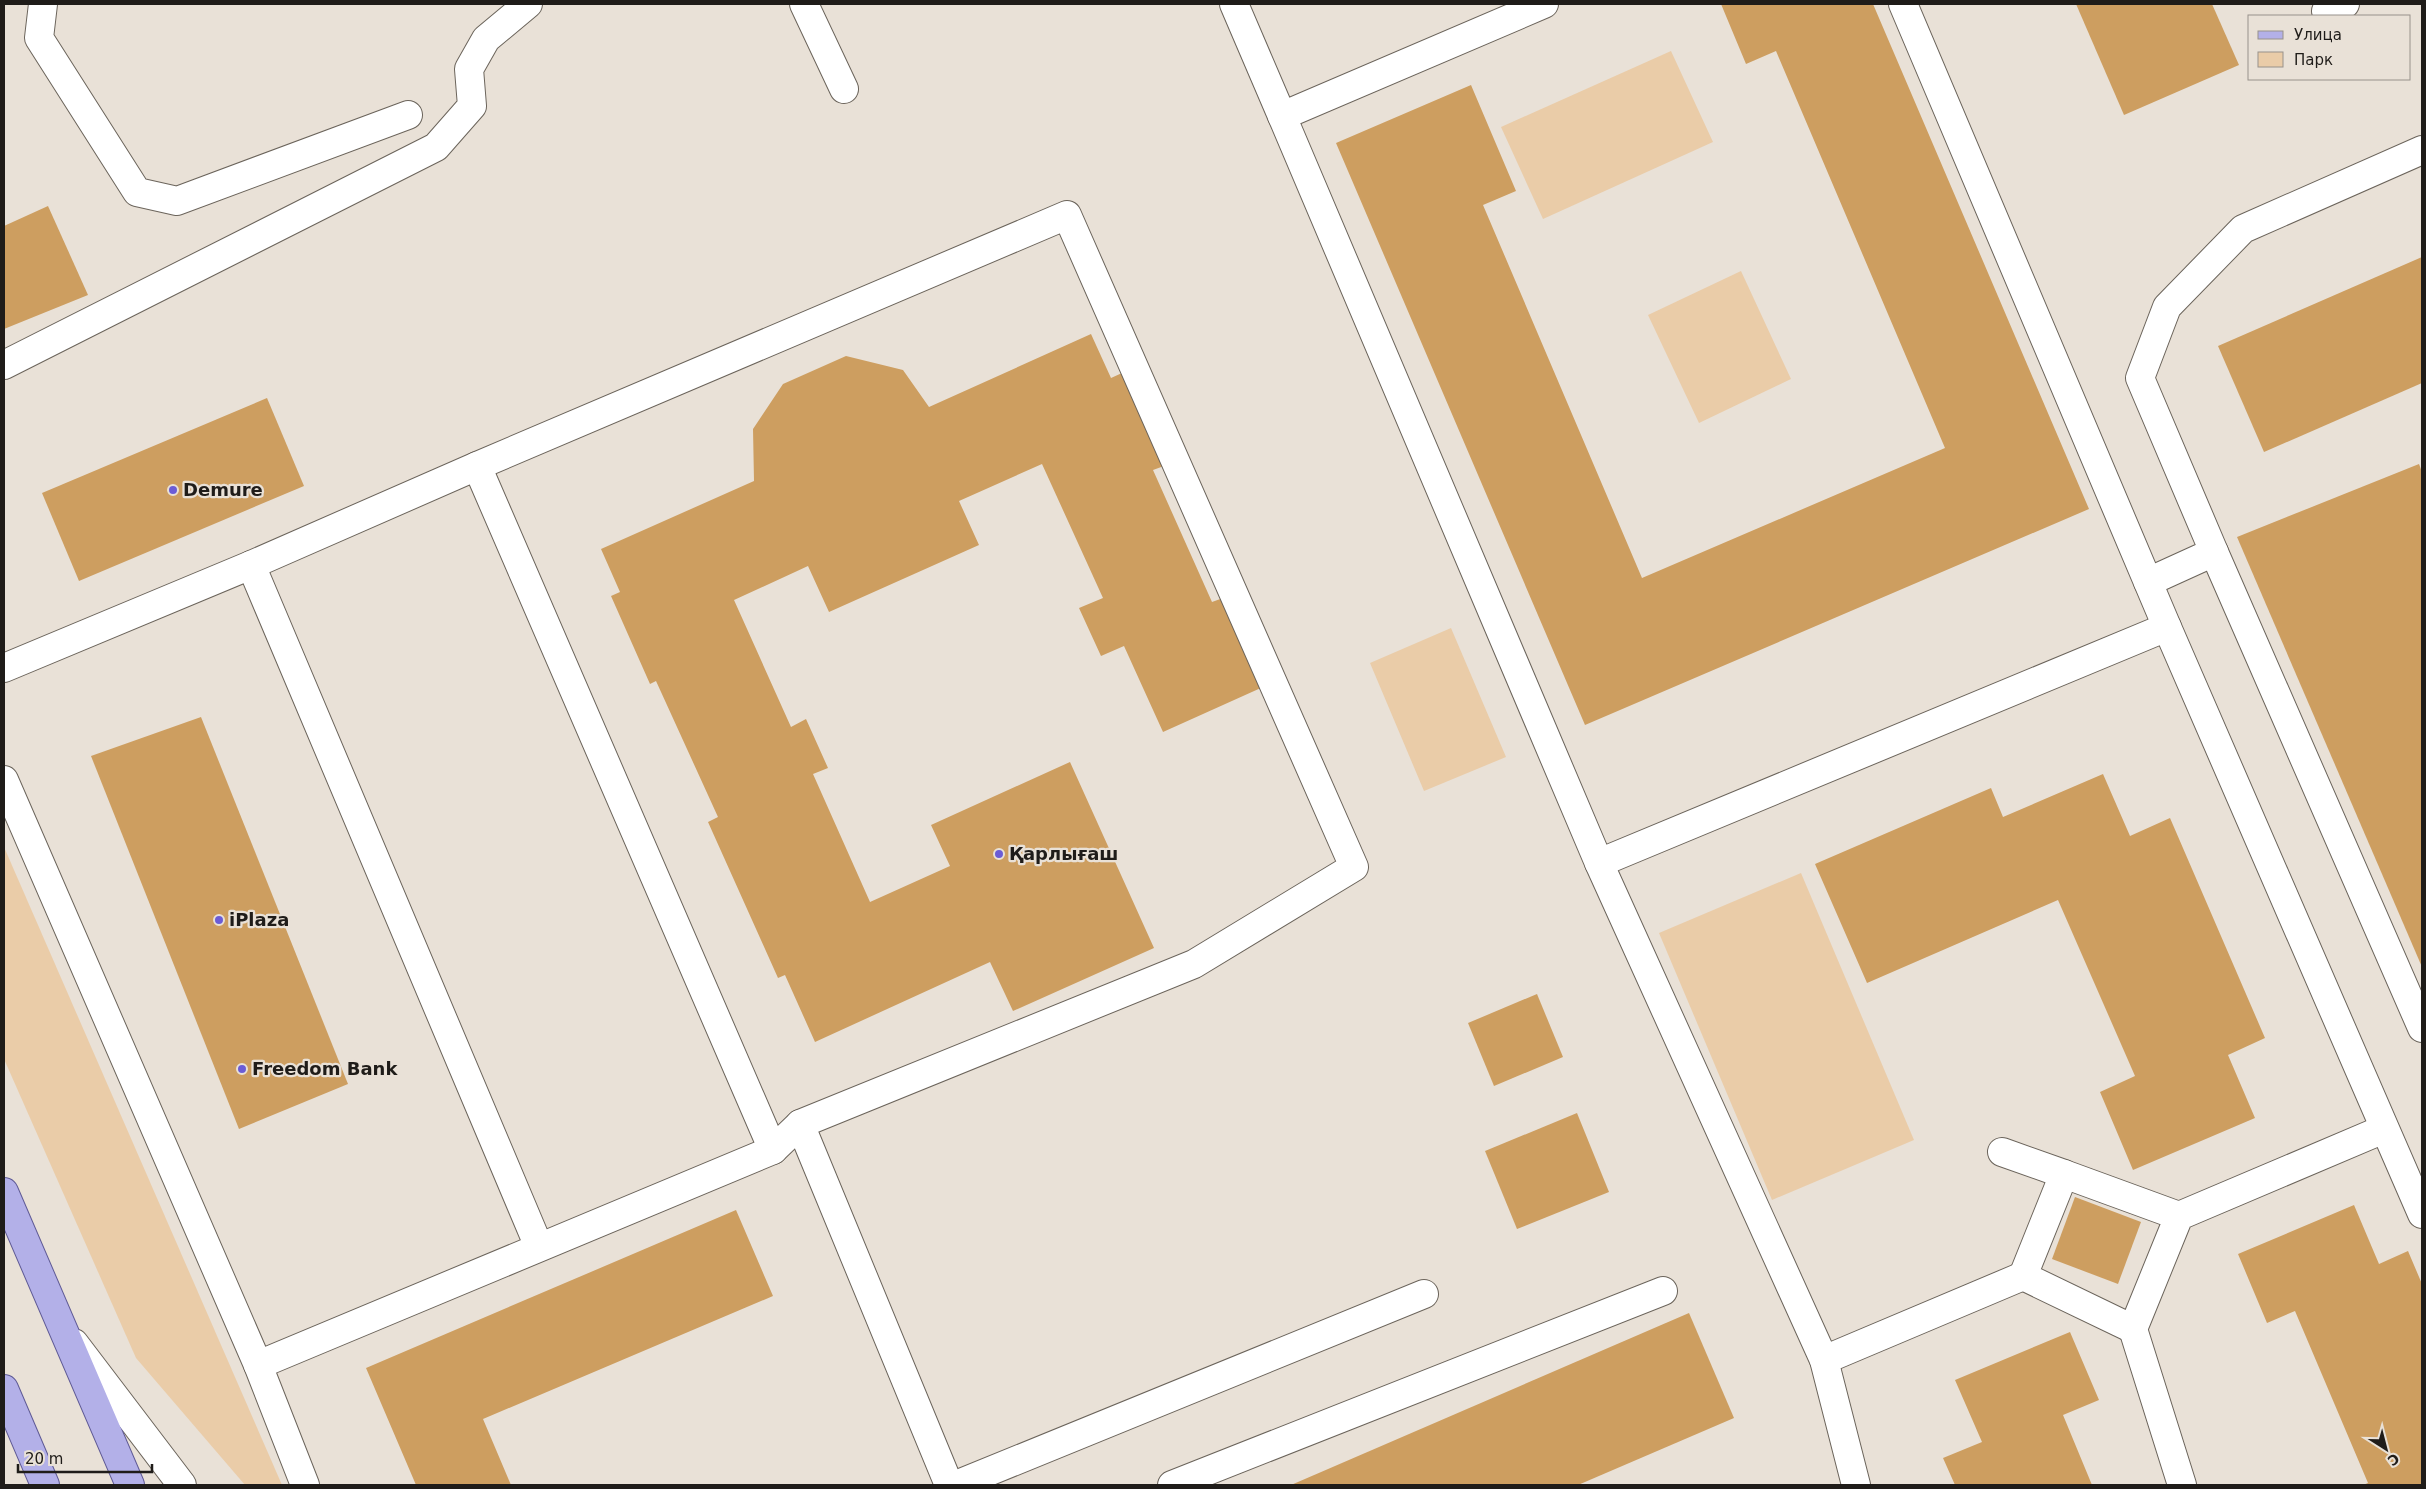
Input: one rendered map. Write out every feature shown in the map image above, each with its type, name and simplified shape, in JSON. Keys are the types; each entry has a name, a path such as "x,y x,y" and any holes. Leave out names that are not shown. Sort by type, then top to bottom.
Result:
{"main road":[{"path":"4,1192 130,1485"},
{"path":"4,1389 45,1485"}],"lane":[{"path":"43,4 39,38 137,192 177,201 408,115"},
{"path":"4,365 436,147 472,106 469,69 486,39 528,4"},
{"path":"804,4 844,89"},
{"path":"1234,4 1599,863 1824,1360 1856,1485"},
{"path":"1282,116 1544,4"},
{"path":"1902,4 2167,627 2422,1214"},
{"path":"2422,150 2243,229 2167,307 2140,378 2422,1028"},
{"path":"4,668 251,565 477,466 1067,214 1354,867 1194,964 800,1124 773,1150 258,1365"},
{"path":"477,466 773,1150"},
{"path":"2148,582 2214,552"},
{"path":"251,565 540,1247"},
{"path":"1599,863 2167,627"},
{"path":"4,780 258,1365 305,1485"},
{"path":"800,1124 949,1485"},
{"path":"2002,1152 2179,1216 2384,1129"},
{"path":"1824,1360 2023,1276 2064,1174"},
{"path":"2179,1216 2133,1329 2182,1485"},
{"path":"2023,1276 2133,1329"},
{"path":"1172,1485 1663,1291"},
{"path":"956,1485 1424,1294"},
{"path":"62,1327 182,1485"}],"green space":[{"path":"1671,51 1713,142 1543,219 1501,127"},
{"path":"1741,271 1791,379 1699,423 1648,315"},
{"path":"1451,628 1506,757 1424,791 1370,663"},
{"path":"4,847 282,1485 245,1485 136,1358 4,1059"},
{"path":"1801,873 1914,1140 1772,1200 1659,933"}],"building":[{"path":"1721,4 1873,4 2089,509 1585,725 1336,143 1471,85 1516,191 1483,205 1642,578 1945,448 1776,51 1746,64"},
{"path":"2076,4 2212,4 2239,65 2124,115"},
{"path":"48,206 88,295 4,329 4,226"},
{"path":"2422,257 2422,383 2264,452 2218,346"},
{"path":"1091,334 1111,378 1122,373 1164,466 1153,470 1212,602 1223,598 1263,687 1163,732 1124,646 1101,656 1079,608 1103,598 1042,464 959,501 979,545 829,612 808,566 734,600 791,727 806,719 828,768 813,774 870,902 950,866 931,825 1070,762 1154,948 1013,1011 990,962 815,1042 785,975 778,978 708,822 718,817 656,681 650,684 611,596 620,592 601,549 754,481 753,429 783,384 846,356 903,370 929,407"},
{"name":"Demure","path":"267,398 304,486 79,581 42,493"},
{"path":"2419,464 2422,472 2422,967 2237,537"},
{"name":"iPlaza","path":"201,717 348,1084 239,1129 91,756"},
{"path":"2103,774 2130,836 2170,818 2265,1038 2228,1055 2255,1118 2133,1170 2100,1092 2135,1076 2058,900 1867,983 1815,864 1991,788 2003,817"},
{"path":"1537,994 1563,1057 1494,1086 1468,1023"},
{"path":"1577,1113 1609,1192 1517,1229 1485,1151"},
{"path":"2075,1197 2141,1222 2118,1284 2052,1259"},
{"path":"2354,1205 2379,1264 2408,1251 2422,1284 2422,1485 2363,1485 2368,1483 2295,1311 2267,1323 2238,1254"},
{"path":"736,1210 773,1296 483,1419 511,1485 416,1485 366,1368"},
{"path":"1689,1313 1734,1418 1578,1485 1291,1485"},
{"path":"2070,1332 2099,1400 2063,1415 2092,1485 1955,1485 1943,1458 1982,1442 1955,1380"}],"place":[{"name":"Demure","path":"173,490"},
{"name":"Қарлығаш","path":"999,854"},
{"name":"iPlaza","path":"219,920"},
{"name":"Freedom Bank","path":"242,1069"}]}
